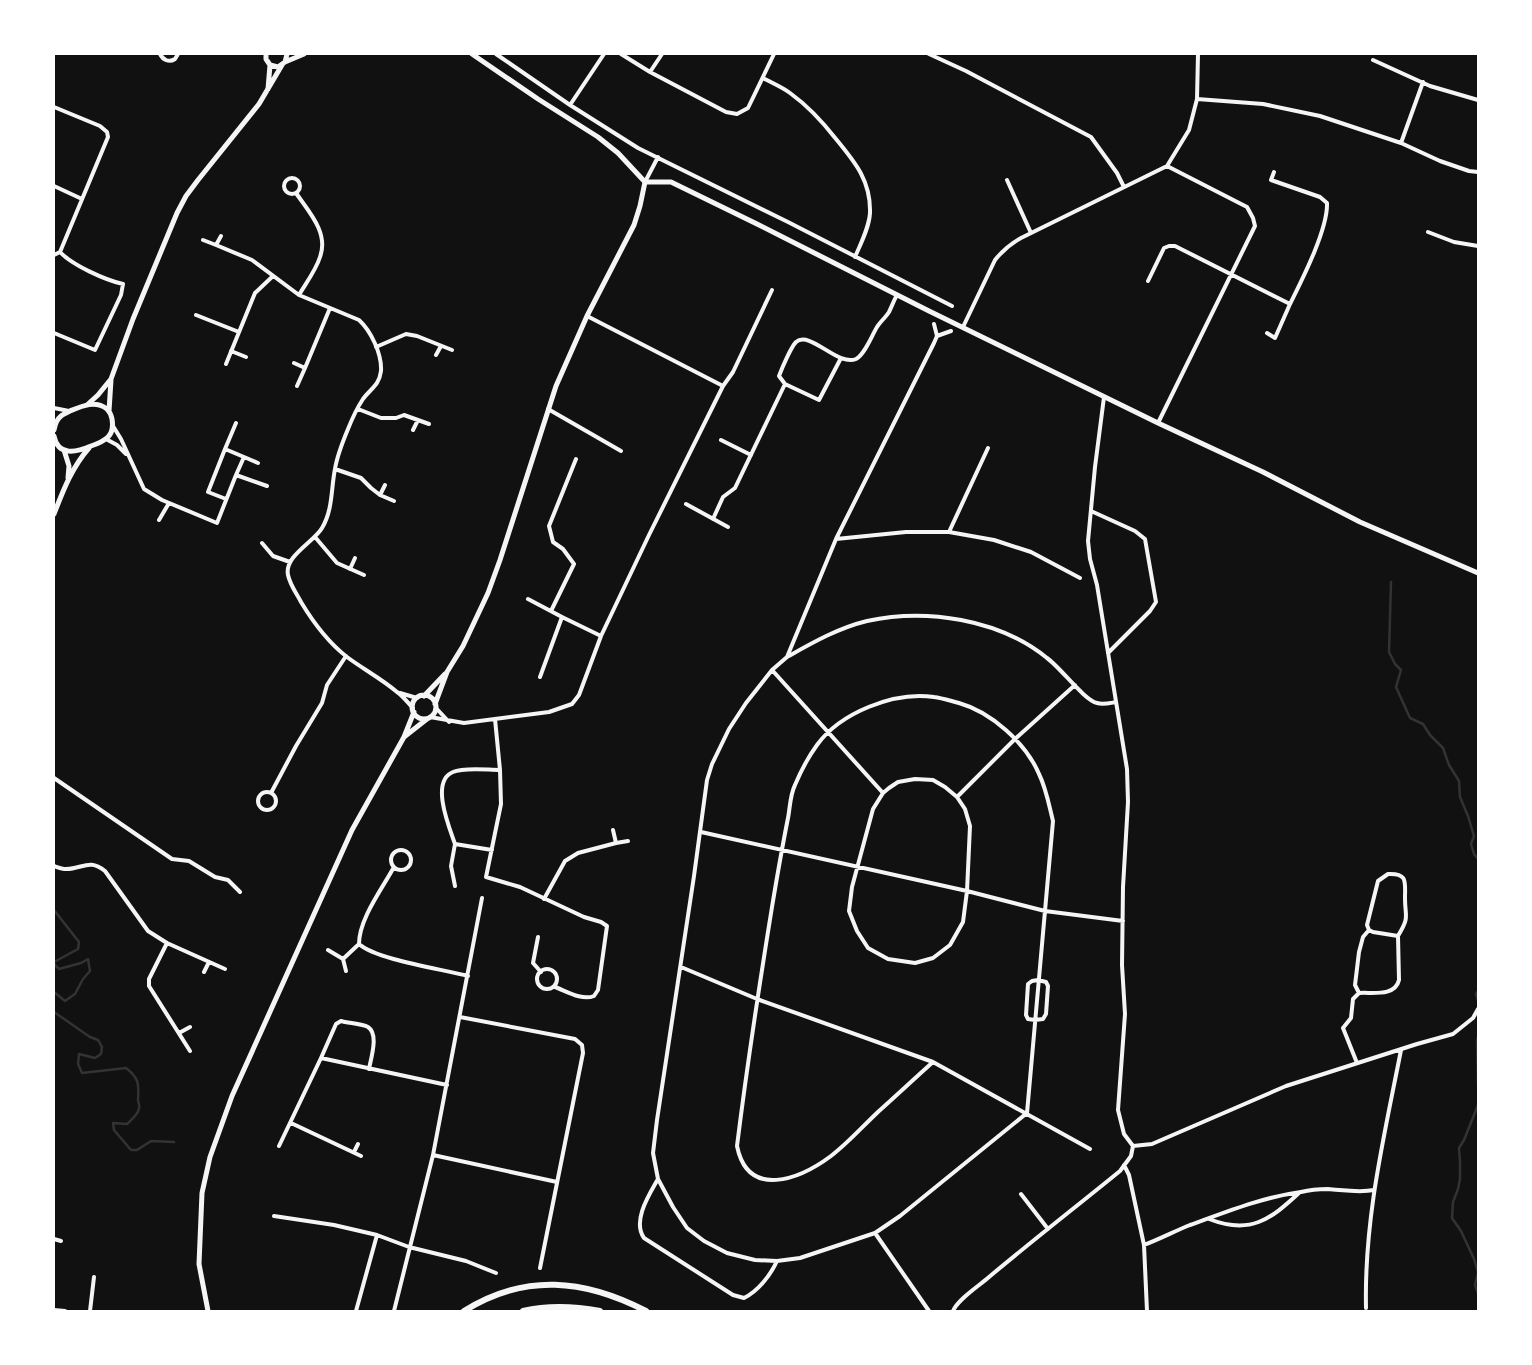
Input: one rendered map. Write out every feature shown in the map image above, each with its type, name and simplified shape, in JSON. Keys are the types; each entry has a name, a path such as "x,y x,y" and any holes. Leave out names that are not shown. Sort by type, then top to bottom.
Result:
{"main road":[{"path":"464,1311 484,1300 507,1291 531,1286 556,1285 585,1288 600,1292 646,1311"},
{"path":"522,1311 561,1307 600,1311"}],"street":[{"path":"160,54 169,61 175,59 178,54"},
{"path":"262,54 278,67 304,54"},
{"path":"109,411 111,379 133,319 177,213 186,196 198,180 259,104 284,64 287,54"},
{"path":"472,54 598,137 618,153 645,182 671,182 1104,397 1263,472 1366,524 1478,573"},
{"path":"496,54 570,105 638,148 952,306"},
{"path":"570,105 604,54"},
{"path":"621,54 650,72 726,112 738,114 748,108 774,54"},
{"path":"650,72 662,54"},
{"path":"929,54 966,71 1091,137 1117,173 1124,187"},
{"path":"963,327 990,271 1002,251 1021,238 1167,166 1189,130 1197,98 1198,54"},
{"path":"267,59 268,90"},
{"path":"1373,60 1423,82 1478,100"},
{"path":"763,78 788,91 819,117 852,157 860,170 869,196 870,212 868,223 855,257"},
{"path":"1401,143 1423,82"},
{"path":"1197,98 1263,104 1320,116 1401,143 1440,161 1469,171 1478,172"},
{"path":"54,107 100,126 107,132 108,137 60,252 54,254"},
{"path":"398,692 417,698 424,696 447,672 463,646 488,593 500,560 548,409 566,361 634,225 645,182 658,157"},
{"path":"1158,423 1255,226 1254,218 1247,208 1167,166"},
{"path":"1267,334 1275,338 1307,271 1328,214 1327,204 1320,196 1271,180 1274,172"},
{"path":"294,178 299,181 300,187 296,193 288,194 284,190 285,182 289,179 294,178"},
{"path":"1007,180 1031,233"},
{"path":"54,186 82,199"},
{"path":"296,193 316,222 321,232 323,243 320,257 299,295"},
{"path":"1428,232 1454,242 1478,246"},
{"path":"216,246 221,236"},
{"path":"202,240 252,260 299,295 359,320 365,325 376,347 381,363 381,373 375,387 364,398 348,429 334,468 327,518 315,537 290,562 288,573 291,584 303,606 323,634 346,656 398,692 417,716 422,719 428,718 464,724 549,712 572,704 579,696 601,636 649,535 724,386 733,372 772,290"},
{"path":"1148,281 1164,248 1175,246 1290,304"},
{"path":"54,333 95,350 121,296 123,284 112,282 67,260 60,252"},
{"path":"226,364 255,293 273,276"},
{"path":"840,358 819,400 785,384 779,376 797,341 804,339 840,358 850,360 856,358 861,354 888,313 897,294"},
{"path":"297,386 330,308"},
{"path":"196,315 239,332"},
{"path":"587,316 724,386"},
{"path":"787,656 836,539 937,336 934,324"},
{"path":"937,336 951,331"},
{"path":"376,347 406,334 452,350"},
{"path":"436,356 441,346"},
{"path":"231,351 246,357"},
{"path":"294,363 305,368"},
{"path":"87,405 111,379"},
{"path":"713,519 723,498 735,488 785,384"},
{"path":"954,1311 958,1304 1025,1247 1120,1170 1131,1156 1133,1146 1124,1134 1118,1110 1125,1014 1122,965 1128,769 1088,541 1104,397"},
{"path":"54,430 54,423 59,417 87,405 96,404 109,411 112,415 113,426 110,436 91,446 73,452 58,446 54,439"},
{"path":"54,408 70,412"},
{"path":"358,409 381,418 404,416 429,424"},
{"path":"548,409 621,451"},
{"path":"413,430 418,420"},
{"path":"226,499 208,492 236,423"},
{"path":"113,426 130,457 144,489 169,503 217,523 244,457"},
{"path":"106,439 117,445 130,457"},
{"path":"721,440 751,455"},
{"path":"54,514 67,481 82,456 91,446"},
{"path":"949,532 988,448"},
{"path":"225,449 258,463"},
{"path":"64,450 68,466 67,481"},
{"path":"551,611 574,564 563,549 553,542 549,526 576,458"},
{"path":"334,468 361,478 380,495 394,502"},
{"path":"236,475 267,486"},
{"path":"380,495 385,485"},
{"path":"159,520 169,503"},
{"path":"686,504 728,527"},
{"path":"1091,512 1135,531 1144,539 1156,602 1150,612 1108,653"},
{"path":"836,539 906,532 949,532 994,540 1031,552 1080,578"},
{"path":"315,537 337,563 364,575"},
{"path":"262,543 273,556 290,562"},
{"path":"350,569 355,558"},
{"path":"528,599 601,636"},
{"path":"933,1062 832,1155 806,1172 777,1180 764,1180 754,1175 739,1158 737,1146 757,998 781,850 794,786 816,746 828,732 841,722 860,710 883,702 933,697 970,706 1001,726 1015,739 1039,773 1053,821 1027,1113 900,1216 875,1233 800,1258 777,1262 755,1260 727,1253 704,1241 687,1228 658,1179 654,1153 657,1120 701,832 707,780 712,764 746,702 772,670 787,656 838,630 865,622 903,616 949,618 971,622 1012,636 1046,657 1090,700 1100,704 1116,702"},
{"path":"540,677 562,617"},
{"path":"271,793 322,703 327,685 346,656"},
{"path":"772,670 883,793"},
{"path":"404,737 434,713 447,672"},
{"path":"957,797 1015,739 1075,685"},
{"path":"424,696 429,697 448,722"},
{"path":"208,1311 199,1264 199,1228 202,1193 210,1156 232,1096 352,830 404,737 413,710 413,704 417,698"},
{"path":"495,719 501,804 486,877 520,887 607,926 598,990 594,996 587,997 573,994 555,986"},
{"path":"455,886 451,866 454,844 444,811 442,783 446,775 455,771 500,770"},
{"path":"54,778 172,859 189,861 215,877 228,880 240,892"},
{"path":"915,779 933,780 957,797 965,809 970,826 967,892 963,922 950,945 933,958 915,963 888,959 868,948 857,930 849,911 856,868 872,809 883,793 898,782 915,779"},
{"path":"265,792 271,793 275,797 275,805 268,810 263,809 259,804 260,796 265,792"},
{"path":"612,830 616,843"},
{"path":"701,832 1045,911 1123,921"},
{"path":"544,899 564,861 578,853 628,841"},
{"path":"454,844 492,850"},
{"path":"343,959 359,944 359,936 365,918 394,867 392,858 397,851 402,850 410,855 412,860 408,868 398,870 394,867"},
{"path":"54,866 66,869 93,864 100,867 105,871 148,931 167,943 225,969"},
{"path":"1358,993 1391,991 1397,986 1399,980 1398,936 1407,916 1405,900 1406,882 1402,876 1388,874 1378,881 1367,925 1369,930 1373,932 1398,936"},
{"path":"394,1311 433,1156 482,898"},
{"path":"1358,993 1355,985 1358,952 1363,937 1369,930"},
{"path":"538,936 533,962 541,972"},
{"path":"167,943 149,979 149,986 190,1051"},
{"path":"359,944 365,949 380,955 468,976"},
{"path":"328,950 343,959 346,971"},
{"path":"204,972 209,962"},
{"path":"681,967 757,998 933,1062 1090,1149"},
{"path":"548,969 554,972 557,978 555,986 549,990 539,986 537,979 541,972 548,969"},
{"path":"1038,980 1046,982 1048,986 1046,1014 1043,1019 1028,1019 1026,1015 1028,984 1038,980"},
{"path":"1357,1063 1343,1028 1351,1018 1353,1000 1358,993"},
{"path":"1133,1146 1152,1144 1286,1086 1453,1034 1473,1018 1478,1009"},
{"path":"460,1017 575,1039 582,1046 583,1053 540,1268"},
{"path":"279,1146 336,1024 341,1021 368,1027 373,1032 374,1039 369,1068"},
{"path":"179,1033 190,1027"},
{"path":"1366,1308 1365,1280 1368,1233 1374,1190 1401,1050"},
{"path":"321,1058 447,1086"},
{"path":"291,1123 361,1156"},
{"path":"354,1152 358,1144"},
{"path":"433,1156 557,1182"},
{"path":"1124,1166 1128,1175 1144,1245 1147,1311"},
{"path":"658,1179 647,1199 639,1225 640,1232 644,1238 733,1295 744,1298 752,1294 773,1270 777,1262"},
{"path":"1144,1245 1232,1209 1300,1192 1325,1189 1365,1192 1374,1190"},
{"path":"1208,1219 1231,1226 1252,1224 1272,1216 1300,1192"},
{"path":"1021,1194 1048,1229"},
{"path":"274,1216 334,1225 377,1235 409,1248 466,1261 496,1273"},
{"path":"875,1233 929,1311"},
{"path":"356,1311 377,1235"},
{"path":"54,1238 60,1241"},
{"path":"90,1311 94,1277"},
{"path":"54,1310 65,1311"}],"waterway":[{"path":"1391,582 1389,652 1395,664 1401,670 1396,687 1410,718 1423,724 1430,735 1443,748 1449,765 1459,781 1460,797 1474,836 1471,844 1474,854 1478,859"},
{"path":"54,910 79,942 78,949 54,962"},
{"path":"54,964 59,969 88,959 90,971 75,994 65,1001 54,992"},
{"path":"1478,991 1476,994 1478,1000"},
{"path":"54,1012 90,1037 98,1040 102,1047 101,1054 95,1058 79,1054 78,1064 82,1073 126,1068 136,1078 138,1112 127,1124 113,1123 114,1130 131,1150 137,1150 151,1141 174,1142"},
{"path":"1478,1036 1478,1085"},
{"path":"1478,1105 1459,1148 1460,1179 1453,1202 1452,1218 1461,1231 1474,1259 1478,1272 1475,1285 1478,1293"}]}
